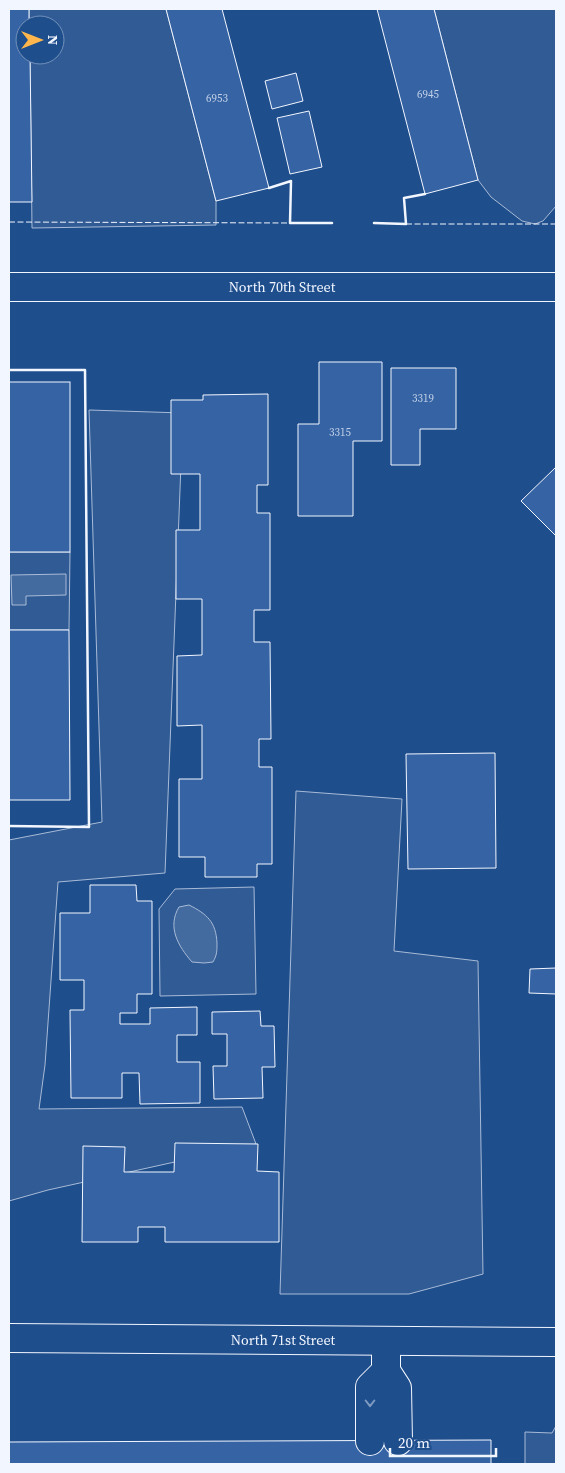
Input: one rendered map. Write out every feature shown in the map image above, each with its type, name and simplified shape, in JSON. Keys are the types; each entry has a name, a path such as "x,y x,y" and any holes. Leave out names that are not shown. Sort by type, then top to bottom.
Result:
{"street":[{"name":"North 70th Street","path":"9,287 556,287"},
{"name":"North 71st Street","path":"9,1338 556,1342"},
{"path":"386,1341 386,1371 397,1388 398,1441"},
{"path":"370,1441 370,1387 386,1371"}],"shaded area":[{"path":"29,9 166,9 216,201 216,225 32,228 30,65 65,65 65,15 29,15"},
{"path":"434,9 556,9 556,206 543,221 535,224 522,221 491,197 478,180"},
{"path":"89,410 183,413 165,873 58,882 45,1065 39,1109 242,1107 256,1144 48,1190 9,1201 9,840 102,822"},
{"path":"9,552 70,552 69,630 9,630"},
{"path":"66,574 66,595 26,596 26,605 12,605 11,575"},
{"path":"296,791 402,799 394,951 478,961 483,1274 409,1294 280,1294"},
{"path":"254,887 256,994 160,996 159,909 175,889"},
{"path":"189,905 206,915 215,929 217,948 213,962 192,962 182,949 176,936 174,922 176,914 179,907"},
{"path":"556,1426 556,1464 525,1464 525,1432 552,1433"}],"building":[{"path":"9,9 29,9 29,15 15,15 15,65 30,65 32,202 9,202"},
{"path":"166,9 222,9 269,188 216,201"},
{"path":"377,9 434,9 478,180 425,194"},
{"path":"296,73 303,101 272,109 265,81"},
{"path":"309,111 322,167 290,174 277,118"},
{"path":"319,362 382,362 382,441 353,441 353,516 298,516 298,424 319,424"},
{"path":"391,368 456,368 456,429 420,429 420,465 391,465"},
{"path":"9,382 70,382 70,552 9,552"},
{"path":"268,394 268,485 257,485 257,513 270,513 270,610 254,610 254,642 270,642 271,739 259,739 259,767 272,767 272,864 257,864 257,877 205,877 205,857 179,857 179,779 202,779 202,725 177,726 177,656 202,655 202,599 176,599 176,530 200,530 200,474 171,474 171,400 203,400 203,395"},
{"path":"556,467 556,536 521,501"},
{"path":"9,630 69,630 70,800 9,800"},
{"path":"495,753 496,868 408,869 406,754"},
{"path":"90,885 136,885 137,901 152,901 152,994 137,994 137,1013 120,1013 120,1024 150,1024 150,1008 197,1007 197,1035 177,1035 177,1062 200,1062 200,1103 140,1104 139,1073 122,1073 122,1098 71,1098 70,1010 84,1010 84,980 60,980 60,913 90,913"},
{"path":"556,968 556,994 529,993 530,969"},
{"path":"260,1011 261,1026 274,1026 275,1067 262,1067 263,1098 214,1099 213,1066 227,1066 227,1034 212,1034 212,1012"},
{"path":"175,1143 258,1144 257,1171 279,1172 279,1242 165,1242 165,1227 138,1227 138,1242 82,1242 83,1146 125,1147 124,1172 174,1172"},
{"path":"491,1440 491,1464 9,1464 9,1442"}],"fence":[{"path":"9,222 290,223"},
{"path":"406,224 556,224"}],"wall":[{"path":"269,188 291,181 290,223 332,223"},
{"path":"374,223 406,224 404,198 425,194"},
{"path":"9,370 85,370 89,827 9,826"}]}
